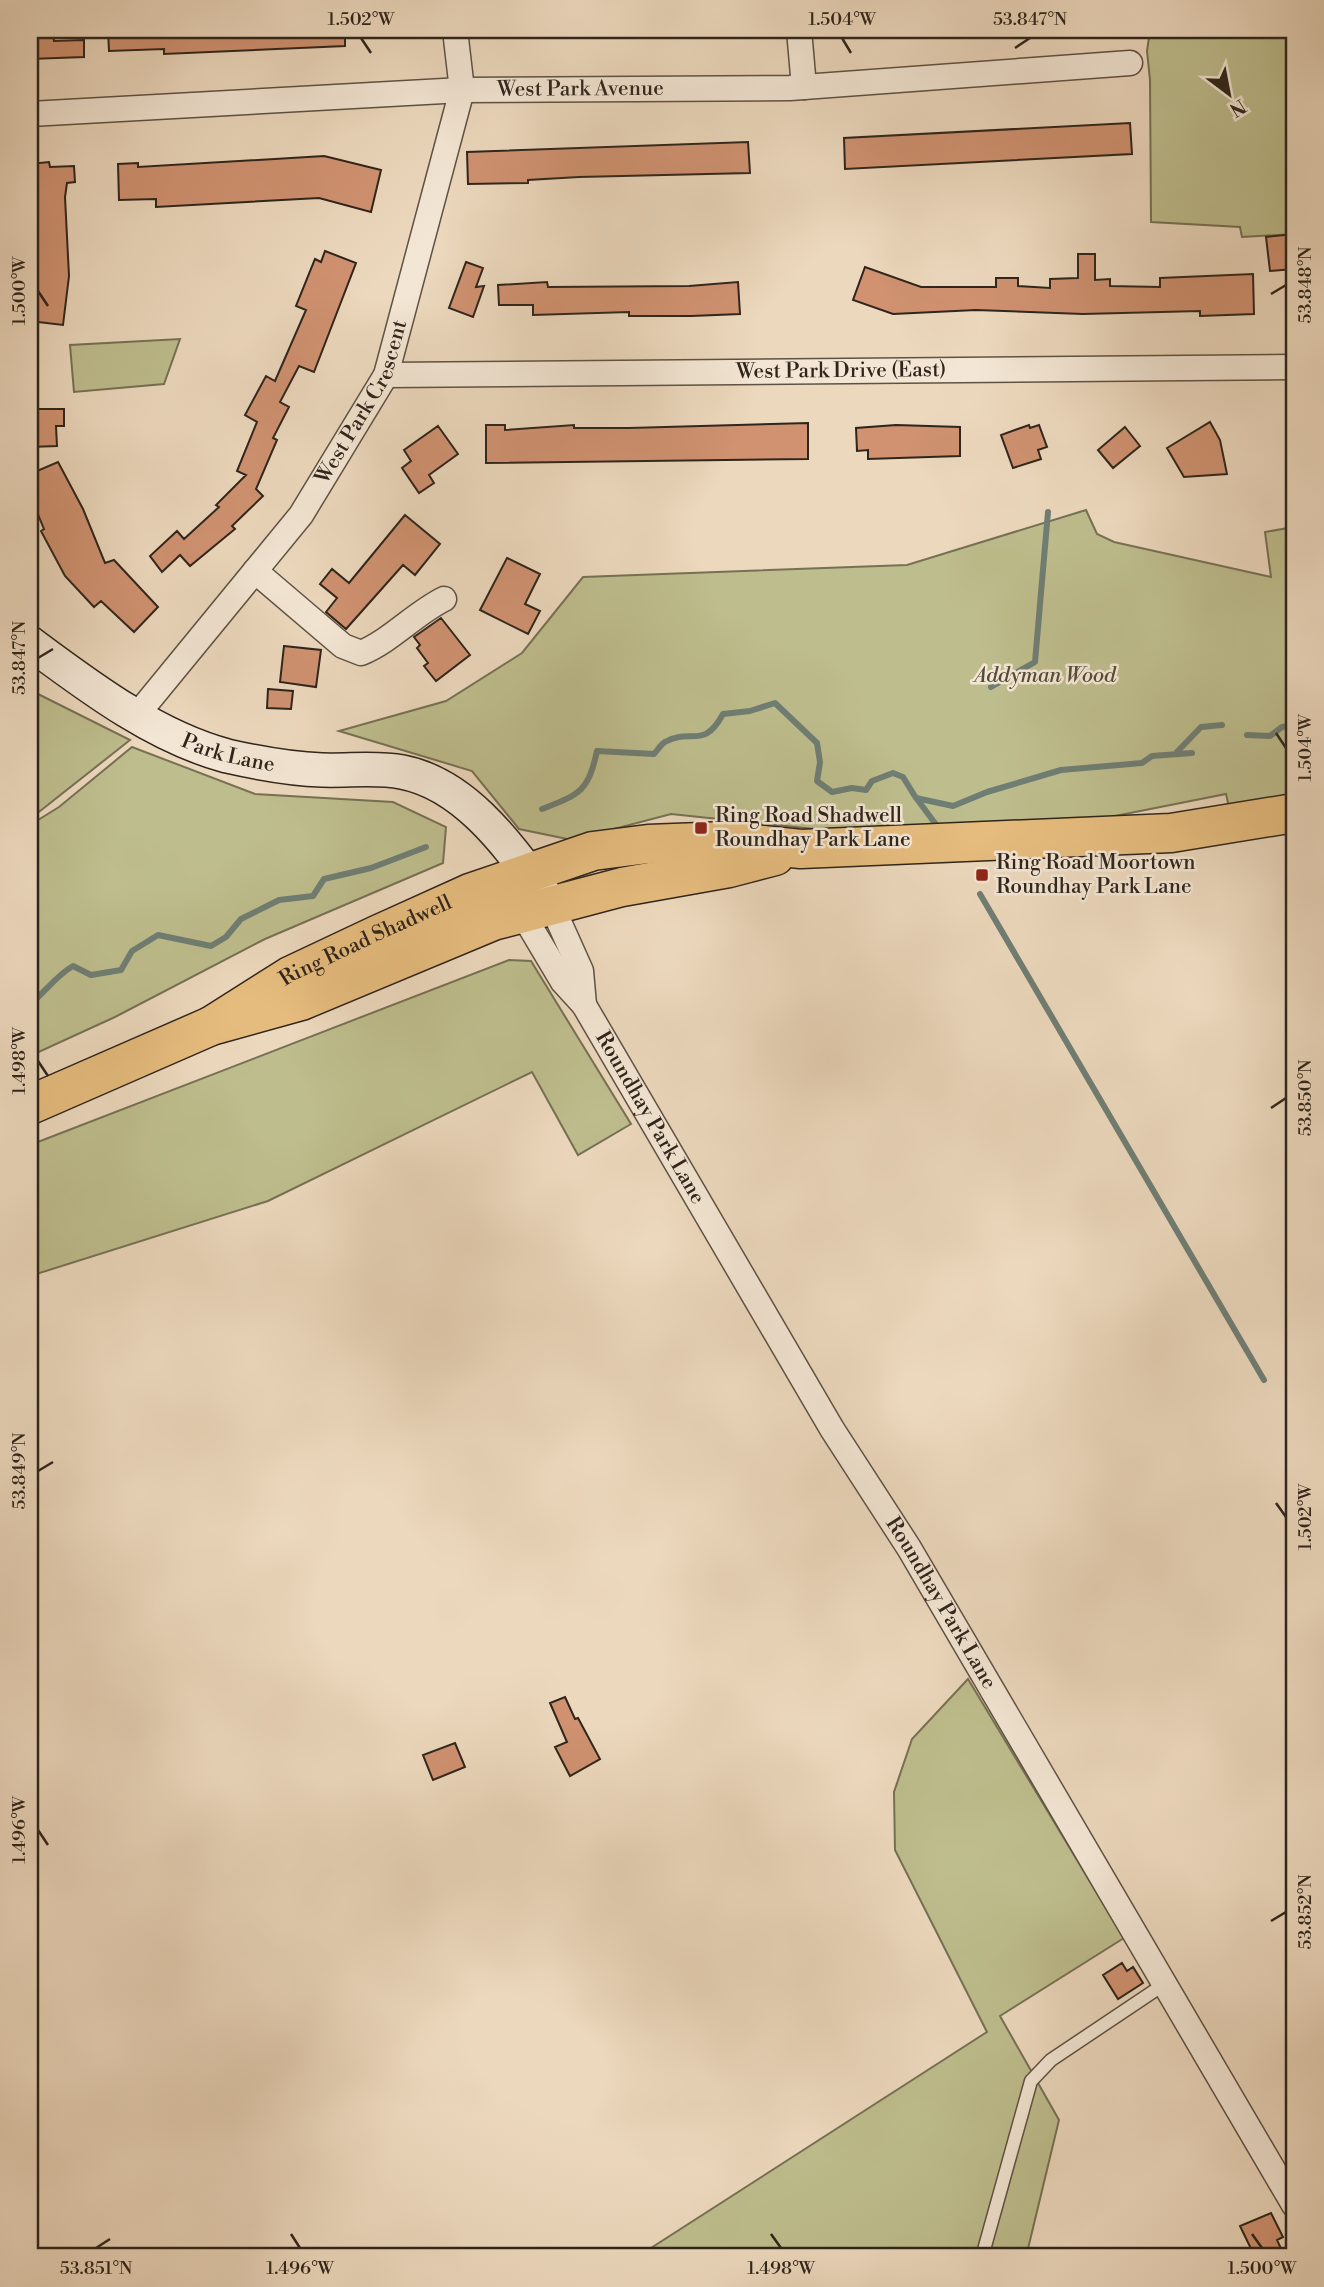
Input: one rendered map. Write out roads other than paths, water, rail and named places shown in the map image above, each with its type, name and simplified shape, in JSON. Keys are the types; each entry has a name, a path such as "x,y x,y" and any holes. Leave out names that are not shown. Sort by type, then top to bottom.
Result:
{"highway":[{"path":"801,849 1171,833 1294,813"},
{"name":"Ring Road Shadwell","path":"211,1026 290,976 377,934 515,876 593,851 648,844 727,841 801,849"},
{"name":"Ring Road Shadwell","path":"30,1105 211,1026 301,1001 493,921 537,908 729,868 801,849"}],"street":[{"name":"West Park Crescent","path":"137,715 302,515 386,375 462,90 455,30"},
{"path":"799,30 804,87"},
{"name":"West Park Avenue","path":"30,114 462,90 804,87 1130,63"},
{"name":"West Park Drive (East)","path":"386,375 1294,367"},
{"path":"255,571 343,646 361,653 375,647 425,608 444,599"},
{"name":"Park Lane","path":"30,643 74,676 137,715 177,736 225,755 318,770 400,772 426,779 478,814 537,908"},
{"name":"Roundhay Park Lane","path":"537,908 562,982 584,1004 832,1429 909,1548 1294,2205"}],"lane":[{"path":"982,2257 1031,2081 1051,2060 1163,1985"}],"waterway":[{"path":"991,687 1035,662 1048,512"},
{"path":"542,809 580,790 590,775 597,751 654,754 664,743 674,738 709,732 723,714 750,711 775,703 817,743 820,762 817,781 832,792 852,788 866,790 872,781 893,773 903,777 916,798 953,806 987,792 1061,770 1142,763 1152,756 1192,753"},
{"path":"1176,753 1201,727 1222,725"},
{"path":"1247,735 1270,736 1282,727 1294,725"},
{"path":"917,799 940,830"},
{"path":"30,1004 73,966 91,975 121,970 132,951 158,935 211,946 226,937 241,919 279,900 313,896 324,879 371,868 426,847"},
{"path":"980,894 1264,1380"}],"place":[{"name":"Ring Road Shadwell Roundhay Park Lane","path":"701,828"},
{"name":"Ring Road Moortown Roundhay Park Lane","path":"982,875"}],"park label":[{"name":"Addyman Wood","path":"1045,676"}]}
